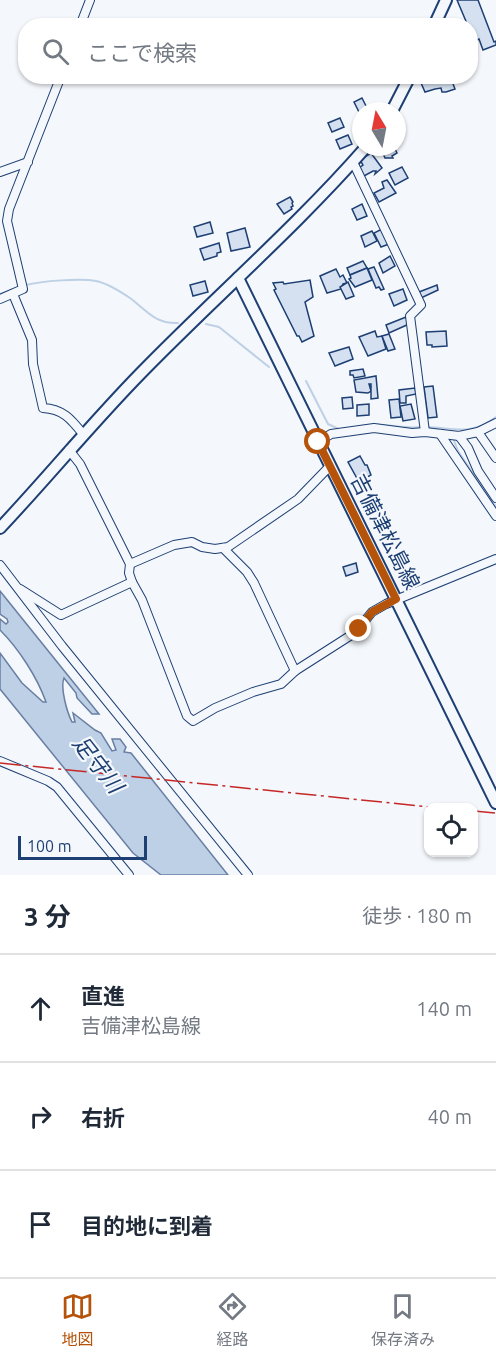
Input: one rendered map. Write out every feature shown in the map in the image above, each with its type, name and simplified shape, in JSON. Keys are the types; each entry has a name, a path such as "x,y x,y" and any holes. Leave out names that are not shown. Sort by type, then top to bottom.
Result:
{"main road":[{"path":"438,18 446,0"},
{"path":"397,102 406,84"},
{"path":"0,528 83,434 142,372 358,156"},
{"name":"吉備津松島線","path":"238,278 496,803"}],"street":[{"path":"83,18 90,0"},
{"path":"0,299 13,294 22,286 7,221 9,209 58,84"},
{"path":"0,172 28,162"},
{"path":"353,162 421,305 410,316 425,429"},
{"path":"13,294 32,340 33,364 43,408 54,409 68,415 83,434"},
{"path":"318,442 331,434 374,428 412,434 425,429 440,434 455,435 478,432 496,423"},
{"path":"478,432 496,458"},
{"path":"440,434 496,516"},
{"path":"455,435 468,448 478,471 496,498"},
{"path":"69,450 80,464 130,564 129,573 132,582 142,600 190,720 193,721 215,708 263,688 281,684 295,671 356,632 372,612 396,599 496,560"},
{"path":"130,564 174,545 192,542 202,547 223,548 236,542 298,500 330,466"},
{"path":"223,548 247,572 254,583 295,671"},
{"path":"0,565 248,875"},
{"path":"15,585 61,615 132,582"},
{"path":"0,761 57,787 129,875"}],"water":[{"name":"足守川","path":"0,591 99,714 92,714 77,698 76,693 64,678 63,694 72,722 75,722 73,713 101,733 112,751 116,750 112,739 120,739 126,747 124,752 131,753 228,875 161,875 133,853 0,689 0,653 22,683 43,702 46,702 27,664 0,630 0,619 6,624 8,622 0,614"}],"building":[{"path":"457,0 478,0 496,45 483,50 478,40 478,18 465,18"},
{"path":"422,84 453,84 455,89 442,92 441,88 425,92"},
{"path":"340,118 344,127 332,132 328,123"},
{"path":"348,135 352,144 340,149 336,140"},
{"path":"366,156 373,156 382,168 375,174 376,171 373,171 364,176 359,168 363,165 360,160"},
{"path":"402,167 408,178 395,185 389,173"},
{"path":"387,180 396,193 379,202 374,193 384,188 382,182"},
{"path":"290,197 293,202 292,209 284,214 277,204"},
{"path":"362,204 367,216 357,220 352,209"},
{"path":"210,222 213,233 197,237 194,227"},
{"path":"245,228 250,247 231,251 227,233"},
{"path":"382,229 389,244 381,247 374,233"},
{"path":"372,231 377,241 365,247 361,236"},
{"path":"219,243 221,252 217,253 217,256 204,260 200,249"},
{"path":"390,256 395,266 383,273 379,263"},
{"path":"363,261 367,268 350,275 347,268"},
{"path":"374,267 384,289 376,288 368,269"},
{"path":"367,268 372,280 355,287 349,279 350,275"},
{"path":"336,269 347,283 343,284 341,289 327,293 320,276"},
{"path":"310,280 313,297 305,302 314,336 302,342 274,290 276,289 273,283 283,282 284,284"},
{"path":"205,281 208,292 193,296 190,285"},
{"path":"348,282 354,296 346,299 340,287"},
{"path":"437,285 438,290 421,298 419,292"},
{"path":"403,289 407,300 394,306 389,294"},
{"path":"406,317 409,324 389,333 386,325"},
{"path":"375,331 377,337 382,336 386,349 368,356 359,337"},
{"path":"446,331 447,346 427,345 426,332"},
{"path":"389,334 395,349 388,351 382,336"},
{"path":"349,347 353,359 335,366 329,353"},
{"path":"363,369 365,376 354,378 350,375 350,371"},
{"path":"376,376 378,398 371,399 371,391 356,392 354,380"},
{"path":"433,386 437,417 428,418 424,387"},
{"path":"415,388 416,394 406,396 406,403 400,403 399,390"},
{"path":"352,397 353,408 343,409 342,398"},
{"path":"399,399 401,417 391,418 389,400"},
{"path":"369,404 369,415 357,416 357,405"},
{"path":"411,404 415,419 403,421 400,406"},
{"path":"360,456 371,475 359,482 348,462"},
{"path":"356,563 358,572 346,576 343,567"}],"waterway":[{"path":"26,285 71,280 100,282 114,288 157,319 178,323"},
{"path":"0,294 17,288"},
{"path":"206,324 219,327 269,367"},
{"path":"306,381 328,424 341,430"},
{"path":"427,427 471,429 496,417"},
{"path":"359,427 375,424 421,427"},
{"path":"453,438 458,451 496,507"}],"power":[{"path":"0,763 424,806"},
{"path":"478,811 496,813"}],"route":[{"path":"318,442 396,599 372,612 359,629"}]}
